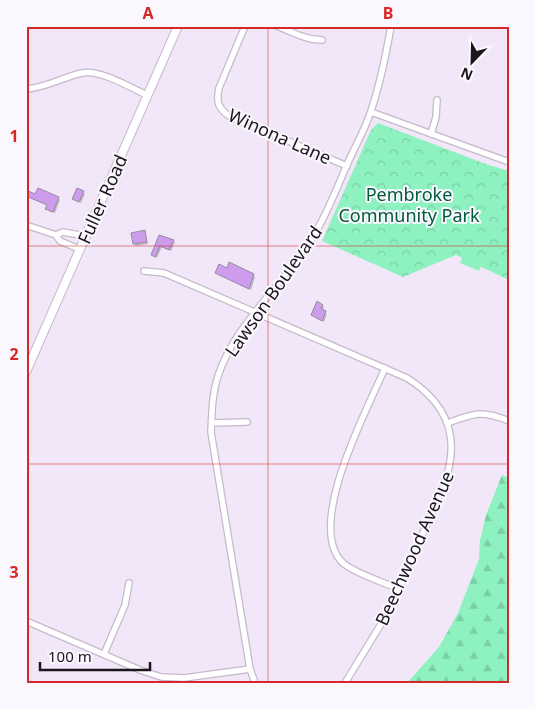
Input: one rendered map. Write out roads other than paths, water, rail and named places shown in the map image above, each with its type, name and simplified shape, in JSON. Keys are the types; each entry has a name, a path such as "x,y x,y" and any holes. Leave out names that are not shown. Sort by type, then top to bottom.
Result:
{"street":[{"name":"Fuller Road","path":"26,372 178,26"},
{"name":"Winona Lane","path":"245,26 216,99 219,107 229,116 347,166"},
{"path":"278,26 308,39 322,40"},
{"name":"Lawson Boulevard","path":"255,683 250,668 211,432 214,389 222,364 231,347 254,312 265,302 313,238 328,211 371,112 382,73 391,26"},
{"path":"26,89 36,88 87,72 104,76 147,95"},
{"path":"431,134 436,117 437,100"},
{"path":"371,112 509,162"},
{"path":"26,225 56,235 60,241 80,249"},
{"path":"56,235 63,232 85,236"},
{"name":"Beechwood Avenue","path":"144,270 164,272 408,378 431,396 448,423 452,458 449,472 384,622 345,683"},
{"path":"385,368 339,476 333,499 332,535 335,551 343,563 348,567 399,589"},
{"path":"448,423 472,414 487,413 509,421"},
{"path":"212,423 247,422"},
{"path":"104,654 125,605 129,583"},
{"path":"26,621 140,670 161,677 184,678 250,668"}],"park label":[{"name":"Pembroke Community Park","path":"409,204"}]}
